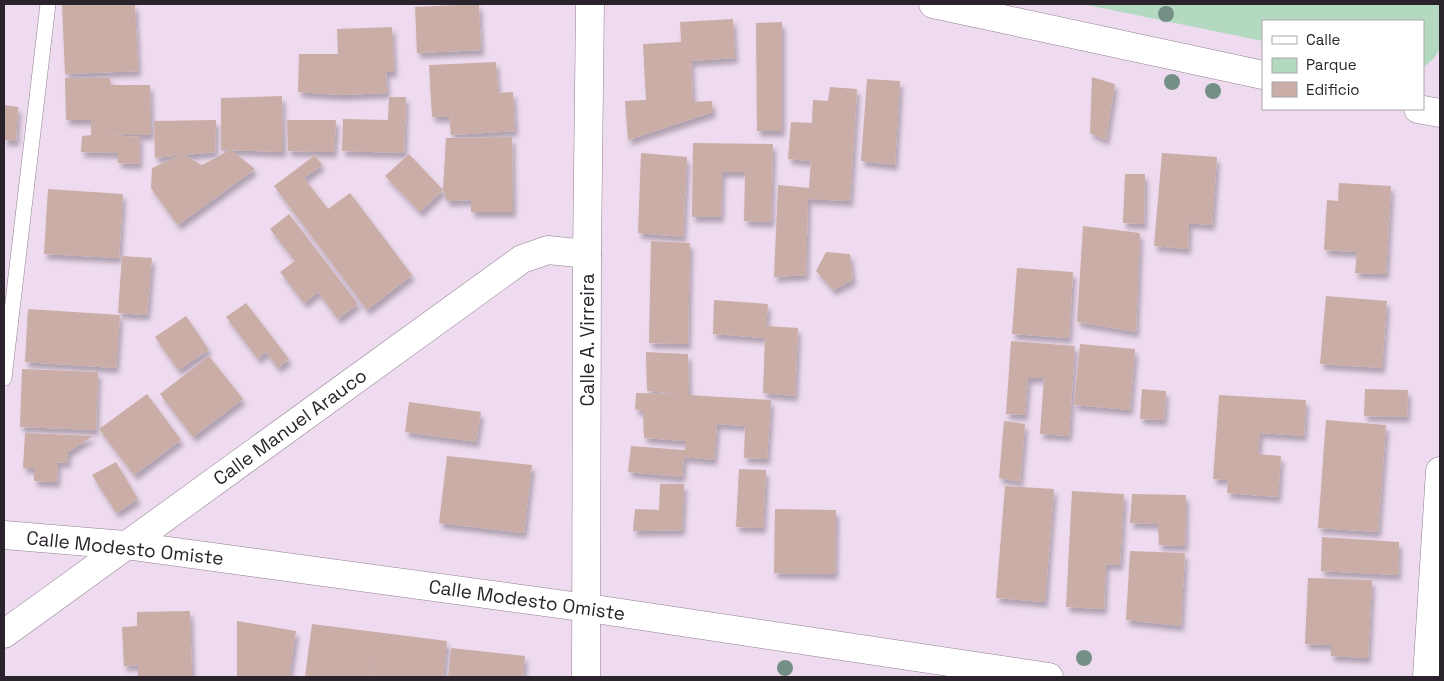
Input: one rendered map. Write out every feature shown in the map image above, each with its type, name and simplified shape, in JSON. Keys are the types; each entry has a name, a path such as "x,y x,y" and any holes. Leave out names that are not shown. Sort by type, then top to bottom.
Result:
{"street":[{"name":"Calle A. Virreira","path":"586,677 588,608 587,254 590,4"},
{"path":"933,4 1262,75"},
{"path":"1424,110 1440,113"},
{"name":"Calle Manuel Arauco","path":"4,634 522,259 548,250 587,254"},
{"path":"1427,677 1440,471"},
{"name":"Calle Modesto Omiste","path":"4,535 125,546 588,608 1049,677"}],"lane":[{"path":"4,378 48,4"}],"green space":[{"path":"1082,4 1440,4 1440,46 1438,53 1424,66 1424,20 1262,20 1262,41"}],"building":[{"path":"62,4 135,4 138,71 65,74"},
{"path":"479,4 481,50 417,53 415,7"},
{"path":"733,19 735,58 691,61 693,102 712,101 713,112 628,140 625,101 646,100 643,44 681,42 680,22"},
{"path":"782,22 782,131 757,131 756,23"},
{"path":"392,27 394,72 386,72 387,93 340,95 298,92 299,54 338,54 337,29"},
{"path":"496,62 498,93 513,92 515,131 451,135 449,117 432,117 429,65"},
{"path":"1092,77 1115,84 1106,140 1090,133"},
{"path":"65,78 110,78 111,85 150,85 151,135 106,135 140,137 139,164 118,163 118,153 81,152 82,136 91,135 91,120 66,120"},
{"path":"867,79 900,81 895,165 861,161"},
{"path":"830,87 857,89 850,201 808,199 806,275 774,277 778,185 809,188 811,161 788,159 791,122 812,123 813,100 828,101"},
{"path":"282,96 283,152 231,150 255,169 178,225 151,188 152,168 181,155 155,158 154,121 216,120 215,152 184,155 202,165 230,150 221,150 221,98"},
{"path":"389,97 406,97 404,153 342,151 343,119 388,120"},
{"path":"4,105 18,107 16,141 4,140"},
{"path":"287,120 336,120 334,152 288,151"},
{"path":"512,137 513,212 471,212 471,200 447,201 443,190 446,138"},
{"path":"693,143 773,144 771,222 744,221 745,172 722,172 721,217 692,217"},
{"path":"641,153 687,157 683,237 638,233"},
{"path":"1162,153 1217,157 1212,225 1189,223 1188,249 1154,246"},
{"path":"409,154 443,190 420,212 385,176"},
{"path":"315,155 322,165 304,178 328,209 350,193 412,275 367,310 274,186"},
{"path":"1125,174 1145,174 1144,224 1123,223"},
{"path":"1339,183 1391,186 1386,274 1355,273 1357,252 1324,250 1327,200 1338,201"},
{"path":"48,189 123,194 119,258 44,254"},
{"path":"289,214 358,304 338,319 318,292 304,303 280,272 295,261 270,229"},
{"path":"1083,226 1140,233 1136,332 1077,322"},
{"path":"651,241 690,243 688,344 649,343"},
{"path":"826,252 850,254 853,280 833,290 816,271"},
{"path":"122,256 152,258 147,315 118,313"},
{"path":"1017,268 1073,272 1069,338 1012,334"},
{"path":"1326,296 1387,301 1382,368 1320,364"},
{"path":"714,300 768,304 766,326 798,328 795,396 763,393 765,338 713,334"},
{"path":"246,303 289,359 278,368 266,352 258,359 226,317"},
{"path":"28,309 120,315 116,368 25,362"},
{"path":"186,316 209,350 178,370 155,337"},
{"path":"1011,341 1075,346 1069,436 1040,434 1044,378 1028,378 1025,415 1006,414"},
{"path":"1080,344 1135,349 1130,410 1074,405"},
{"path":"646,352 688,354 689,395 771,400 767,459 744,458 745,426 717,424 714,460 684,457 682,477 628,472 631,446 685,450 685,441 644,438 643,411 635,409 636,393 680,394 647,391"},
{"path":"209,356 243,399 193,437 160,394"},
{"path":"22,369 98,372 96,430 20,427"},
{"path":"1142,389 1166,391 1164,420 1140,419"},
{"path":"1365,389 1408,390 1407,417 1364,416"},
{"path":"147,394 181,440 134,475 99,429"},
{"path":"1219,395 1306,400 1304,436 1260,433 1258,454 1281,456 1278,497 1227,493 1228,480 1213,479"},
{"path":"409,402 481,412 476,442 405,432"},
{"path":"1326,420 1386,425 1378,532 1318,528"},
{"path":"1004,421 1025,424 1020,482 999,478"},
{"path":"25,433 93,436 68,452 68,463 58,462 57,482 34,481 34,468 23,468"},
{"path":"447,456 532,465 524,533 439,523"},
{"path":"116,462 138,499 116,513 92,475"},
{"path":"739,469 766,470 763,528 736,527"},
{"path":"660,484 684,484 682,530 633,531 635,509 659,510"},
{"path":"1005,486 1054,489 1045,602 996,598"},
{"path":"1072,491 1124,494 1120,565 1106,564 1104,609 1066,607"},
{"path":"1132,494 1186,495 1185,546 1159,545 1158,524 1130,523"},
{"path":"775,509 836,510 835,574 774,573"},
{"path":"1322,537 1399,542 1398,575 1321,571"},
{"path":"1130,551 1185,553 1181,626 1126,620"},
{"path":"1308,578 1372,580 1368,658 1331,656 1331,645 1305,644"},
{"path":"190,611 192,677 138,677 138,665 124,666 122,627 137,626 137,612"},
{"path":"237,621 296,631 289,677 237,677"},
{"path":"312,624 447,641 443,677 370,677 372,657 369,677 305,677"},
{"path":"451,648 525,656 523,677 448,677"}]}
